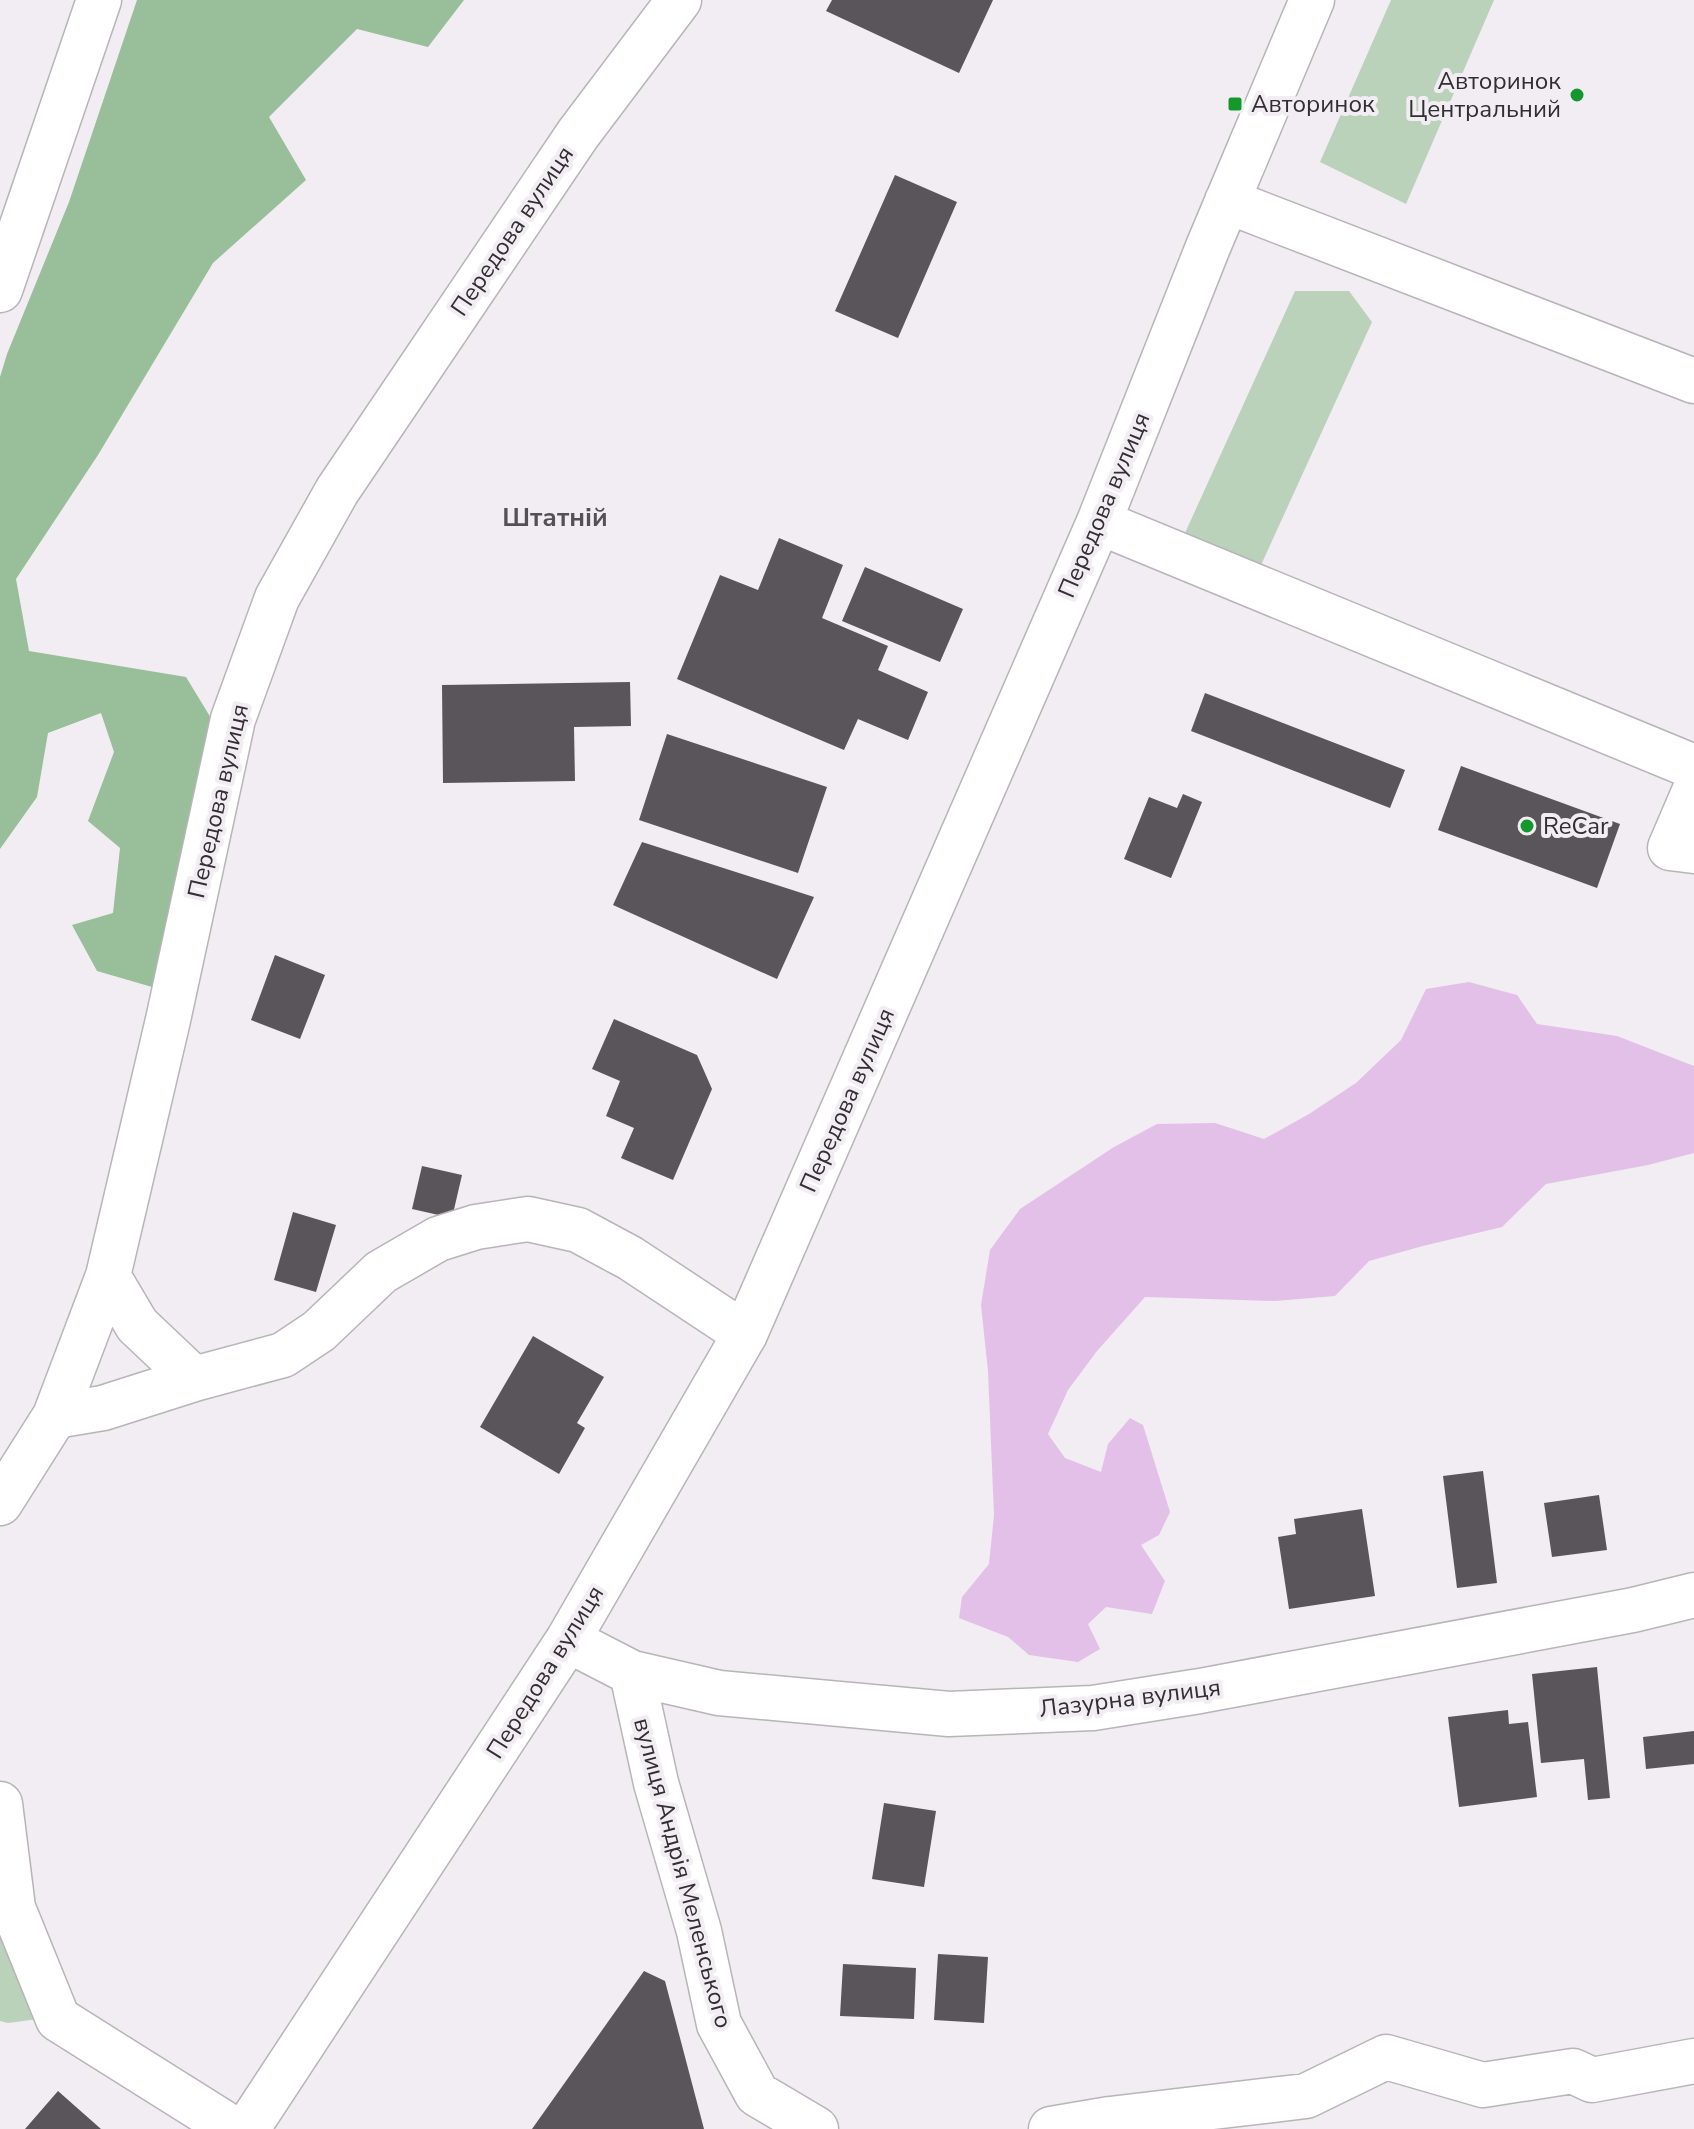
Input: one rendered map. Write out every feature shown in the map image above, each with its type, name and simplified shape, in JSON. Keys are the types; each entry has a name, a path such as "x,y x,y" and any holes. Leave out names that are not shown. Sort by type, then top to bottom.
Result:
{"street":[{"path":"0,290 99,0"},
{"name":"Передова вулиця","path":"0,1503 55,1416 108,1276 168,1020 233,719 277,598 337,491 578,134 679,0"},
{"name":"Передова вулиця","path":"247,2129 568,1640 745,1334 1099,522 1227,201 1312,0"},
{"path":"1227,201 1694,381"},
{"path":"1099,522 1694,767"},
{"path":"1694,792 1670,848 1694,851"},
{"path":"55,1416 103,1408 283,1355 319,1331 381,1272 438,1239 476,1227 528,1219 578,1230 617,1251 745,1334"},
{"path":"108,1276 137,1325 194,1379"},
{"name":"Лазурна вулиця","path":"568,1640 632,1673 719,1693 949,1714 1093,1708 1633,1610 1694,1595"},
{"name":"вулиця Андрія Меленського","path":"632,1673 656,1783 699,1931 719,2024 761,2111 816,2129"},
{"path":"0,1804 13,1908 58,2019 233,2129"},
{"path":"1051,2129 1306,2096 1386,2057 1483,2085 1573,2071 1592,2080 1694,2061"}],"green space":[{"path":"137,0 464,0 428,47 357,29 269,117 306,180 213,263 98,455 16,579 29,651 186,677 217,728 159,989 97,971 72,925 113,913 120,848 88,821 114,752 101,713 48,733 37,797 0,849 0,377 69,202"},
{"path":"1391,0 1494,0 1406,204 1320,162"},
{"path":"1295,291 1349,291 1372,322 1261,565 1185,533"},
{"path":"0,1923 38,2019 8,2023 0,2021"}],"shaded area":[{"path":"1469,982 1517,995 1537,1024 1617,1036 1694,1066 1694,1153 1546,1184 1502,1227 1369,1261 1335,1296 1275,1301 1145,1297 1097,1351 1068,1390 1048,1434 1065,1458 1101,1472 1108,1444 1130,1418 1143,1425 1170,1512 1159,1535 1141,1545 1165,1581 1152,1614 1106,1607 1088,1624 1100,1649 1078,1662 1029,1655 1008,1637 959,1618 962,1597 989,1564 994,1515 988,1371 981,1305 990,1250 1020,1209 1114,1147 1157,1124 1215,1123 1264,1139 1356,1083 1401,1040 1426,989"}],"building":[{"path":"832,0 993,0 959,73 826,11"},
{"path":"895,175 957,202 898,338 835,311"},
{"path":"779,538 843,565 822,618 888,646 878,670 928,692 908,740 858,719 844,750 677,679 720,575 758,590"},
{"path":"865,567 963,609 940,662 842,621"},
{"path":"630,682 631,726 574,727 575,781 443,783 442,685"},
{"path":"1205,693 1405,770 1390,808 1191,731"},
{"path":"667,734 827,787 798,873 639,820"},
{"path":"1461,766 1620,824 1597,888 1438,830"},
{"path":"1183,794 1202,802 1171,878 1124,859 1149,797 1177,808"},
{"path":"642,842 814,897 777,979 613,905"},
{"path":"275,955 325,975 300,1039 251,1020"},
{"path":"614,1019 697,1055 712,1089 673,1180 621,1158 634,1128 606,1116 620,1081 592,1069"},
{"path":"422,1166 462,1175 452,1218 412,1209"},
{"path":"293,1212 336,1225 316,1292 274,1280"},
{"path":"533,1336 604,1377 577,1423 585,1428 559,1474 480,1427"},
{"path":"1483,1471 1497,1583 1457,1588 1443,1476"},
{"path":"1599,1495 1607,1550 1552,1557 1544,1503"},
{"path":"1362,1509 1375,1596 1289,1609 1278,1537 1296,1534 1294,1519"},
{"path":"1597,1667 1610,1798 1588,1800 1584,1759 1541,1763 1532,1674"},
{"path":"1508,1710 1509,1724 1528,1722 1537,1797 1459,1807 1448,1717"},
{"path":"1694,1731 1694,1764 1646,1769 1643,1737"},
{"path":"884,1803 936,1811 924,1887 872,1879"},
{"path":"938,1954 988,1957 984,2023 934,2020"},
{"path":"843,1964 916,1968 914,2019 840,2016"},
{"path":"644,1971 665,1981 704,2129 532,2129"},
{"path":"58,2091 101,2129 25,2129"}],"place":[{"name":"Авторинок Центральний","path":"1577,95"},
{"name":"Авторинок","path":"1235,104"},
{"name":"ReCar","path":"1527,826"}],"district":[{"name":"Штатній","path":"555,517"}]}
